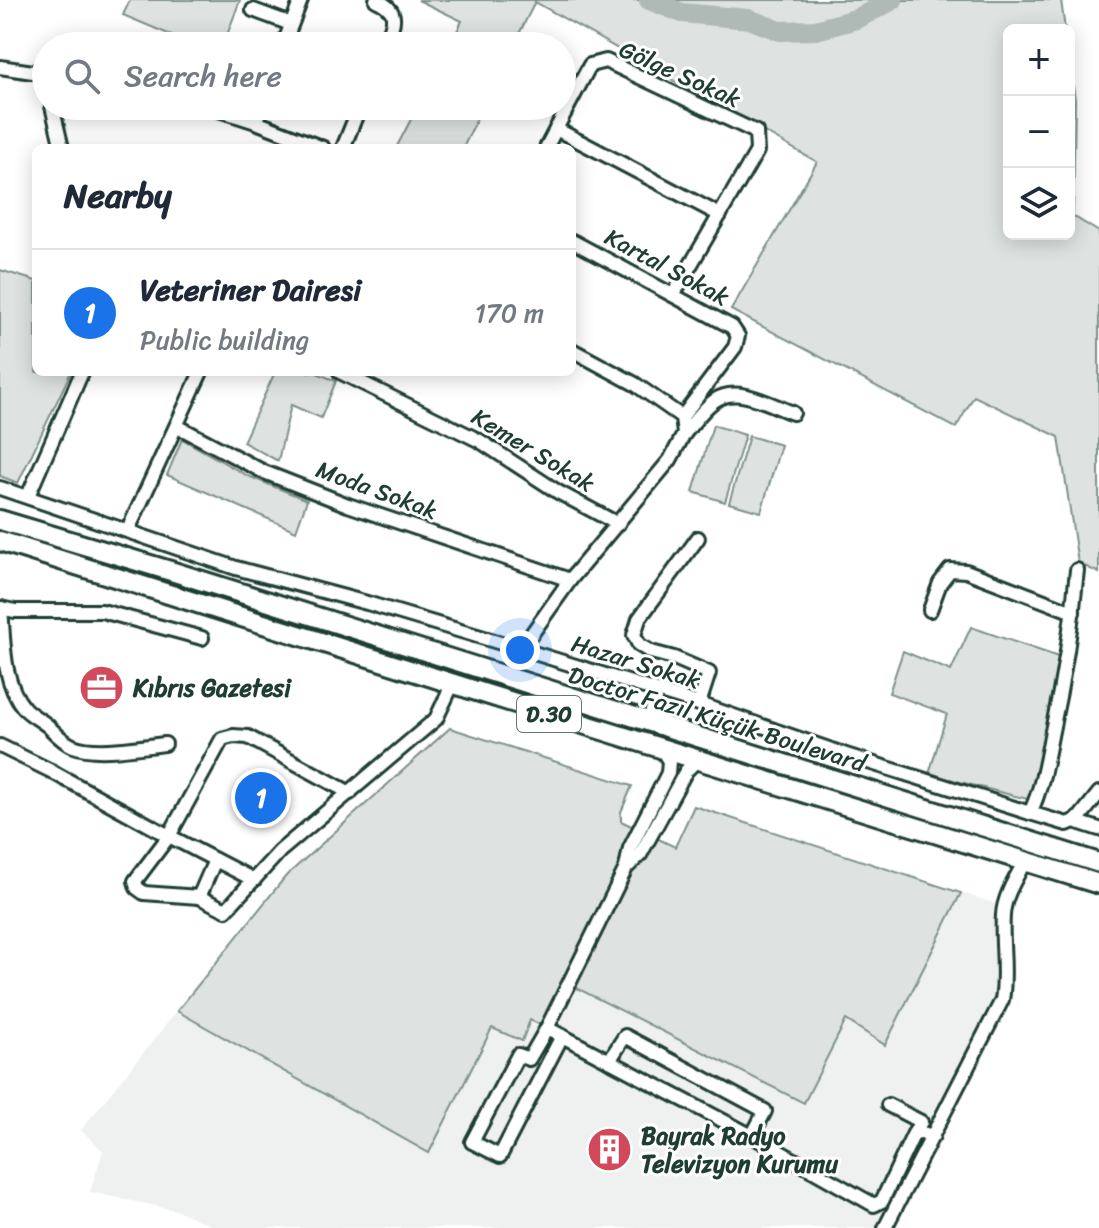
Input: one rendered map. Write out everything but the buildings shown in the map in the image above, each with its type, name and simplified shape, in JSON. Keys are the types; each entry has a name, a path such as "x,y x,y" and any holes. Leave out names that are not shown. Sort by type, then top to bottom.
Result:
{"highway":[{"name":"Doctor Fazıl Küçük Boulevard","path":"0,520 1099,863"},
{"name":"Doctor Fazıl Küçük Boulevard","path":"0,541 1099,884"}],"street":[{"path":"288,32 301,0"},
{"path":"376,0 392,11 394,23 390,32"},
{"path":"253,10 291,24"},
{"name":"Gölge Sokak","path":"576,91 590,65 606,61 756,132 757,151 673,295"},
{"path":"0,67 32,72"},
{"path":"55,120 61,144"},
{"path":"250,120 313,144"},
{"path":"345,144 354,120"},
{"name":"Gölge Sokak","path":"548,144 561,120"},
{"path":"556,129 720,215"},
{"name":"Kartal Sokak","path":"576,243 732,327 738,336 735,347 682,417"},
{"path":"576,352 635,384 682,417 684,434"},
{"path":"28,496 80,376"},
{"path":"128,530 199,376"},
{"name":"Kemer Sokak","path":"348,376 480,441 558,492 618,524"},
{"path":"521,649 570,580 670,460 684,434 715,400 729,394 744,395 793,413"},
{"name":"Moda Sokak","path":"177,426 264,472 348,505 570,580"},
{"name":"Hazar Sokak","path":"0,488 236,568 521,649 1030,813 1099,829"},
{"path":"698,538 639,619 634,635 639,645 651,652 709,673 699,704"},
{"path":"930,610 940,583 950,570 966,571 1073,612"},
{"path":"1030,813 1039,795 1062,681 1077,570"},
{"path":"165,744 95,750 73,746 26,710 14,692 6,663 0,608 15,611 102,611 202,638"},
{"path":"350,793 248,737 222,739 169,836 135,881 137,888 144,893 199,897 226,910 280,851 350,793 436,719 453,683"},
{"path":"649,723 657,691"},
{"path":"0,746 254,880"},
{"path":"562,1036 500,1156 472,1142 518,1055 529,1059 547,1028 626,868 630,848 668,773 669,761 661,748"},
{"path":"626,868 640,855 686,771 697,760"},
{"path":"1074,821 1099,793"},
{"path":"993,801 994,831"},
{"path":"199,897 215,860"},
{"path":"885,1228 1002,1000 1003,914 1006,897 1025,861"},
{"path":"547,1028 752,1136 874,1205 882,1201 921,1122 888,1105"},
{"path":"609,1061 625,1036 765,1111 752,1136"},
{"path":"915,1131 933,1136"}],"shaded area":[{"path":"130,0 240,0 228,32 164,32 123,15"},
{"path":"418,0 1061,0 1064,24 1003,24 1003,240 1075,240 1075,217 1099,232 1099,573 1078,563 1059,437 974,396 956,428 731,310 817,162 535,2 520,32 457,32 462,21"},
{"path":"411,120 476,120 465,144 398,144"},
{"path":"0,270 32,280 32,376 69,376 18,483 0,476"},
{"path":"273,376 324,376 336,381 321,418 291,405 278,461 243,442"},
{"path":"713,425 745,435 725,502 693,492"},
{"path":"749,436 781,445 761,512 729,503"},
{"path":"182,439 248,476 307,500 296,531 167,475"},
{"path":"971,627 1073,662 1043,803 929,774 947,714 889,693 903,651 951,671"},
{"path":"450,728 632,786 621,812 621,821 675,847 694,806 996,904 996,991 876,1228 217,1228 179,1211 90,1192 103,1151 81,1130 286,876"},
{"path":"450,728 632,786 621,812 621,821 675,847 694,806 961,893 885,1045 846,1020 804,1103 569,984 547,1028 530,1020 522,1041 492,1028 429,1153 177,1011 286,876"}],"waterway":[{"path":"649,0 682,13 749,19 780,31 816,30 856,19 893,0"}],"place":[{"name":"Kıbrıs Gazetesi","path":"102,688"},
{"name":"Veteriner Dairesi","path":"261,798"},
{"name":"Bayrak Radyo Televizyon Kurumu","path":"610,1150"}]}
